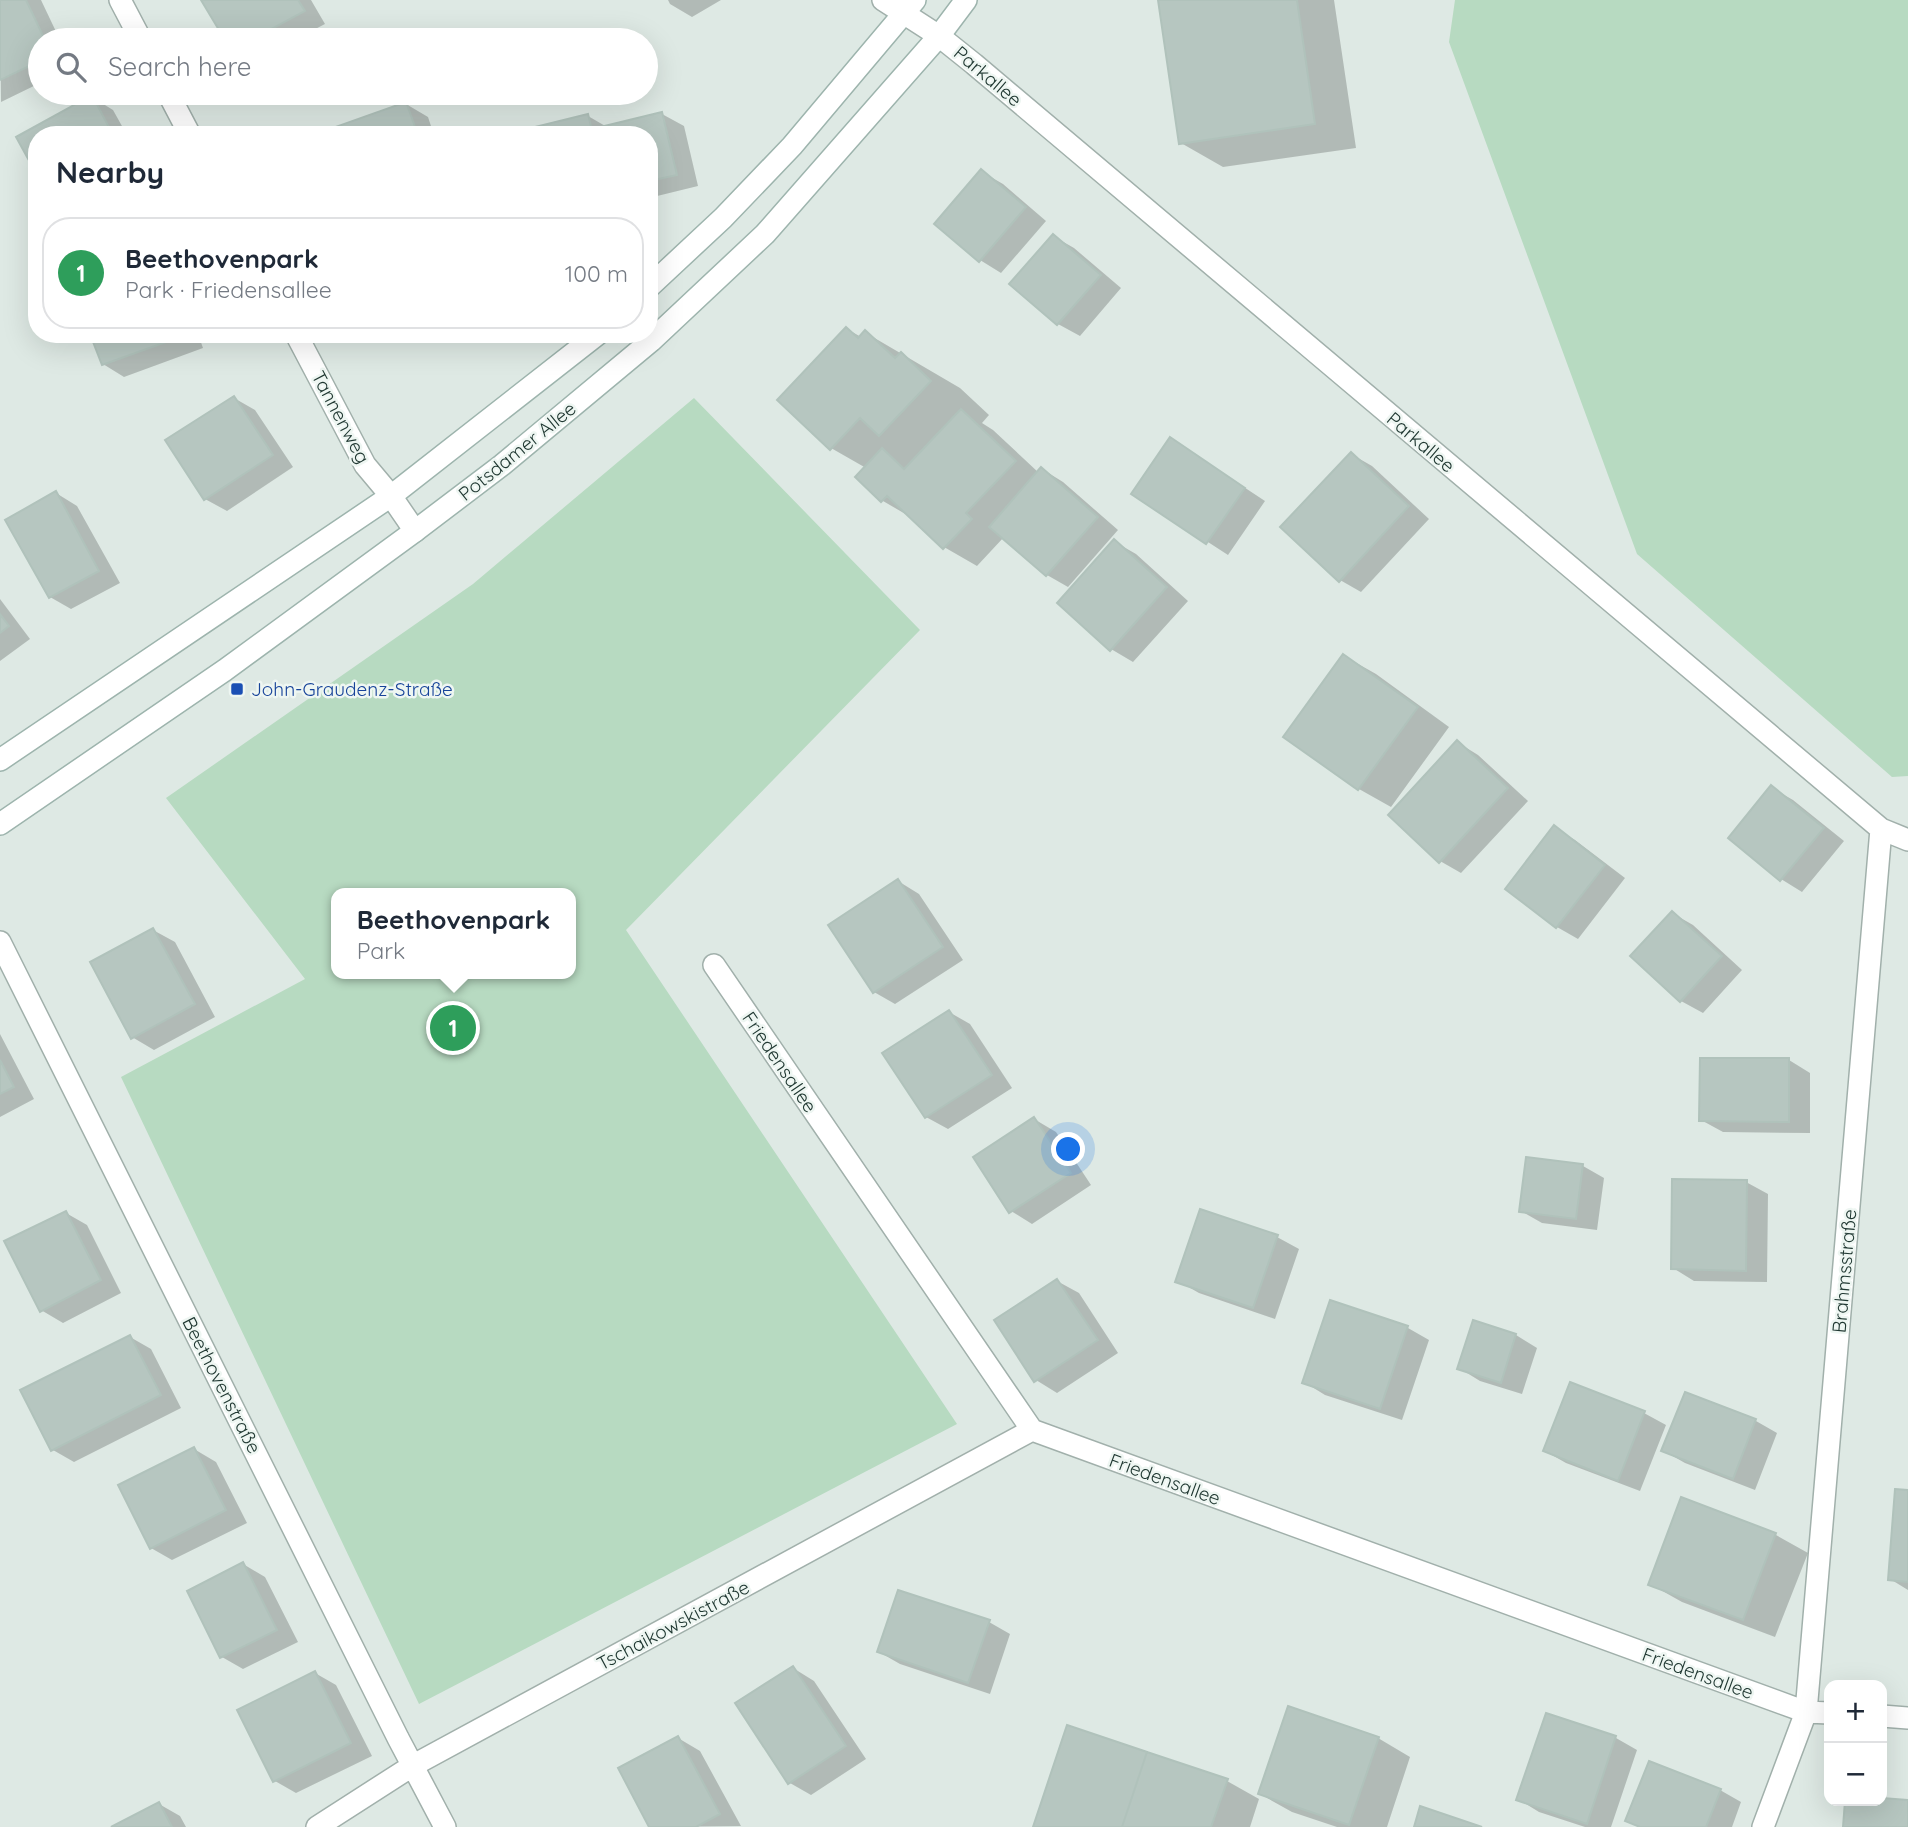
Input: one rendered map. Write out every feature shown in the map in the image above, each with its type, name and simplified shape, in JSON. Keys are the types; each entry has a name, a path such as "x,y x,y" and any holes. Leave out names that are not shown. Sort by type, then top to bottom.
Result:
{"street":[{"path":"120,0 135,28"},
{"name":"Parkallee","path":"883,0 910,7 939,36 1881,829 1908,840"},
{"name":"Potsdamer Allee","path":"658,334 765,234 939,36 966,0"},
{"path":"658,279 723,218 792,146 910,7"},
{"path":"174,105 185,126"},
{"name":"Tannenweg","path":"301,343 365,465 415,531"},
{"path":"0,760 391,496 586,343"},
{"name":"Potsdamer Allee","path":"0,824 225,670 415,531 502,465 649,343"},
{"name":"Brahmsstraße","path":"1763,1827 1806,1712 1881,829"},
{"name":"Beethovenstraße","path":"0,942 445,1827"},
{"name":"Friedensallee","path":"715,965 1032,1430 1806,1712 1824,1713"},
{"name":"Tschaikowskistraße","path":"317,1827 412,1766 1032,1430"},
{"path":"1887,1716 1908,1718"}],"green space":[{"path":"1455,0 1908,0 1908,776 1892,777 1637,554 1449,42"},
{"path":"694,398 920,630 626,930 957,1424 419,1704 121,1077 305,979 166,798 473,584"}],"building":[{"path":"0,0 26,0 39,28 28,28 28,67 0,80"},
{"path":"201,0 298,0 305,11 273,28 218,28"},
{"path":"1158,0 1297,0 1315,124 1179,144"},
{"path":"74,105 97,105 108,126 36,126"},
{"path":"398,105 407,105 415,126 338,126"},
{"path":"662,112 677,175 658,179 658,126 604,126"},
{"path":"588,114 591,126 539,126"},
{"path":"28,130 28,159 16,137"},
{"path":"981,169 1026,207 979,262 934,224"},
{"path":"1053,234 1101,275 1057,325 1009,284"},
{"path":"846,327 858,338 865,330 895,358 901,352 931,381 879,436 860,418 830,450 777,400"},
{"path":"93,343 163,343 102,365"},
{"path":"234,396 273,455 204,500 165,440"},
{"path":"961,409 1016,461 966,513 972,519 943,549 887,496 881,502 855,477 882,448 904,469"},
{"path":"1170,437 1245,488 1206,544 1131,494"},
{"path":"1351,452 1409,506 1339,582 1280,527"},
{"path":"1041,467 1098,517 1046,576 989,527"},
{"path":"56,491 99,571 49,598 5,520"},
{"path":"1114,539 1167,587 1110,651 1057,603"},
{"path":"0,614 9,626 0,633"},
{"path":"1343,654 1418,707 1358,790 1283,737"},
{"path":"1457,740 1508,788 1439,863 1388,815"},
{"path":"1771,785 1824,828 1780,881 1728,838"},
{"path":"1554,825 1605,865 1556,928 1505,889"},
{"path":"898,879 943,947 873,993 828,925"},
{"path":"1672,911 1722,956 1680,1002 1630,956"},
{"path":"153,928 195,1004 131,1039 90,962"},
{"path":"949,1010 992,1075 925,1118 882,1053"},
{"path":"1700,1058 1789,1058 1789,1122 1699,1121"},
{"path":"0,1060 14,1087 0,1094"},
{"path":"1034,1117 1071,1173 1009,1213 973,1157"},
{"path":"1526,1157 1583,1164 1576,1219 1519,1212"},
{"path":"1672,1179 1747,1180 1746,1271 1671,1269"},
{"path":"1200,1209 1278,1235 1253,1308 1175,1282"},
{"path":"66,1211 101,1280 40,1312 4,1241"},
{"path":"1057,1279 1098,1340 1034,1382 994,1320"},
{"path":"1330,1300 1408,1326 1380,1409 1302,1383"},
{"path":"1473,1320 1516,1334 1501,1383 1457,1369"},
{"path":"130,1335 161,1395 51,1451 20,1390"},
{"path":"1570,1382 1645,1411 1618,1481 1543,1451"},
{"path":"1685,1392 1756,1419 1733,1479 1661,1451"},
{"path":"194,1447 226,1510 150,1549 118,1485"},
{"path":"1895,1489 1908,1490 1908,1582 1888,1580"},
{"path":"1681,1497 1776,1533 1743,1620 1648,1585"},
{"path":"243,1562 277,1630 220,1658 187,1591"},
{"path":"898,1590 990,1620 968,1683 877,1652"},
{"path":"793,1666 846,1746 788,1784 735,1703"},
{"path":"315,1671 351,1743 273,1782 237,1710"},
{"path":"1288,1706 1379,1737 1349,1825 1258,1794"},
{"path":"1546,1713 1616,1736 1587,1824 1516,1800"},
{"path":"1067,1725 1147,1752 1122,1827 1033,1827"},
{"path":"678,1736 720,1814 696,1827 649,1827 618,1768"},
{"path":"1147,1752 1228,1779 1211,1827 1122,1827"},
{"path":"1649,1761 1721,1789 1706,1827 1640,1827 1625,1821"},
{"path":"1887,1798 1908,1800 1908,1827 1843,1827 1845,1806 1887,1806"},
{"path":"159,1802 172,1827 111,1827"},
{"path":"1420,1806 1482,1827 1414,1827"}],"place":[{"name":"John-Graudenz-Straße","path":"237,689"},
{"name":"Beethovenpark","path":"453,1028"}]}
